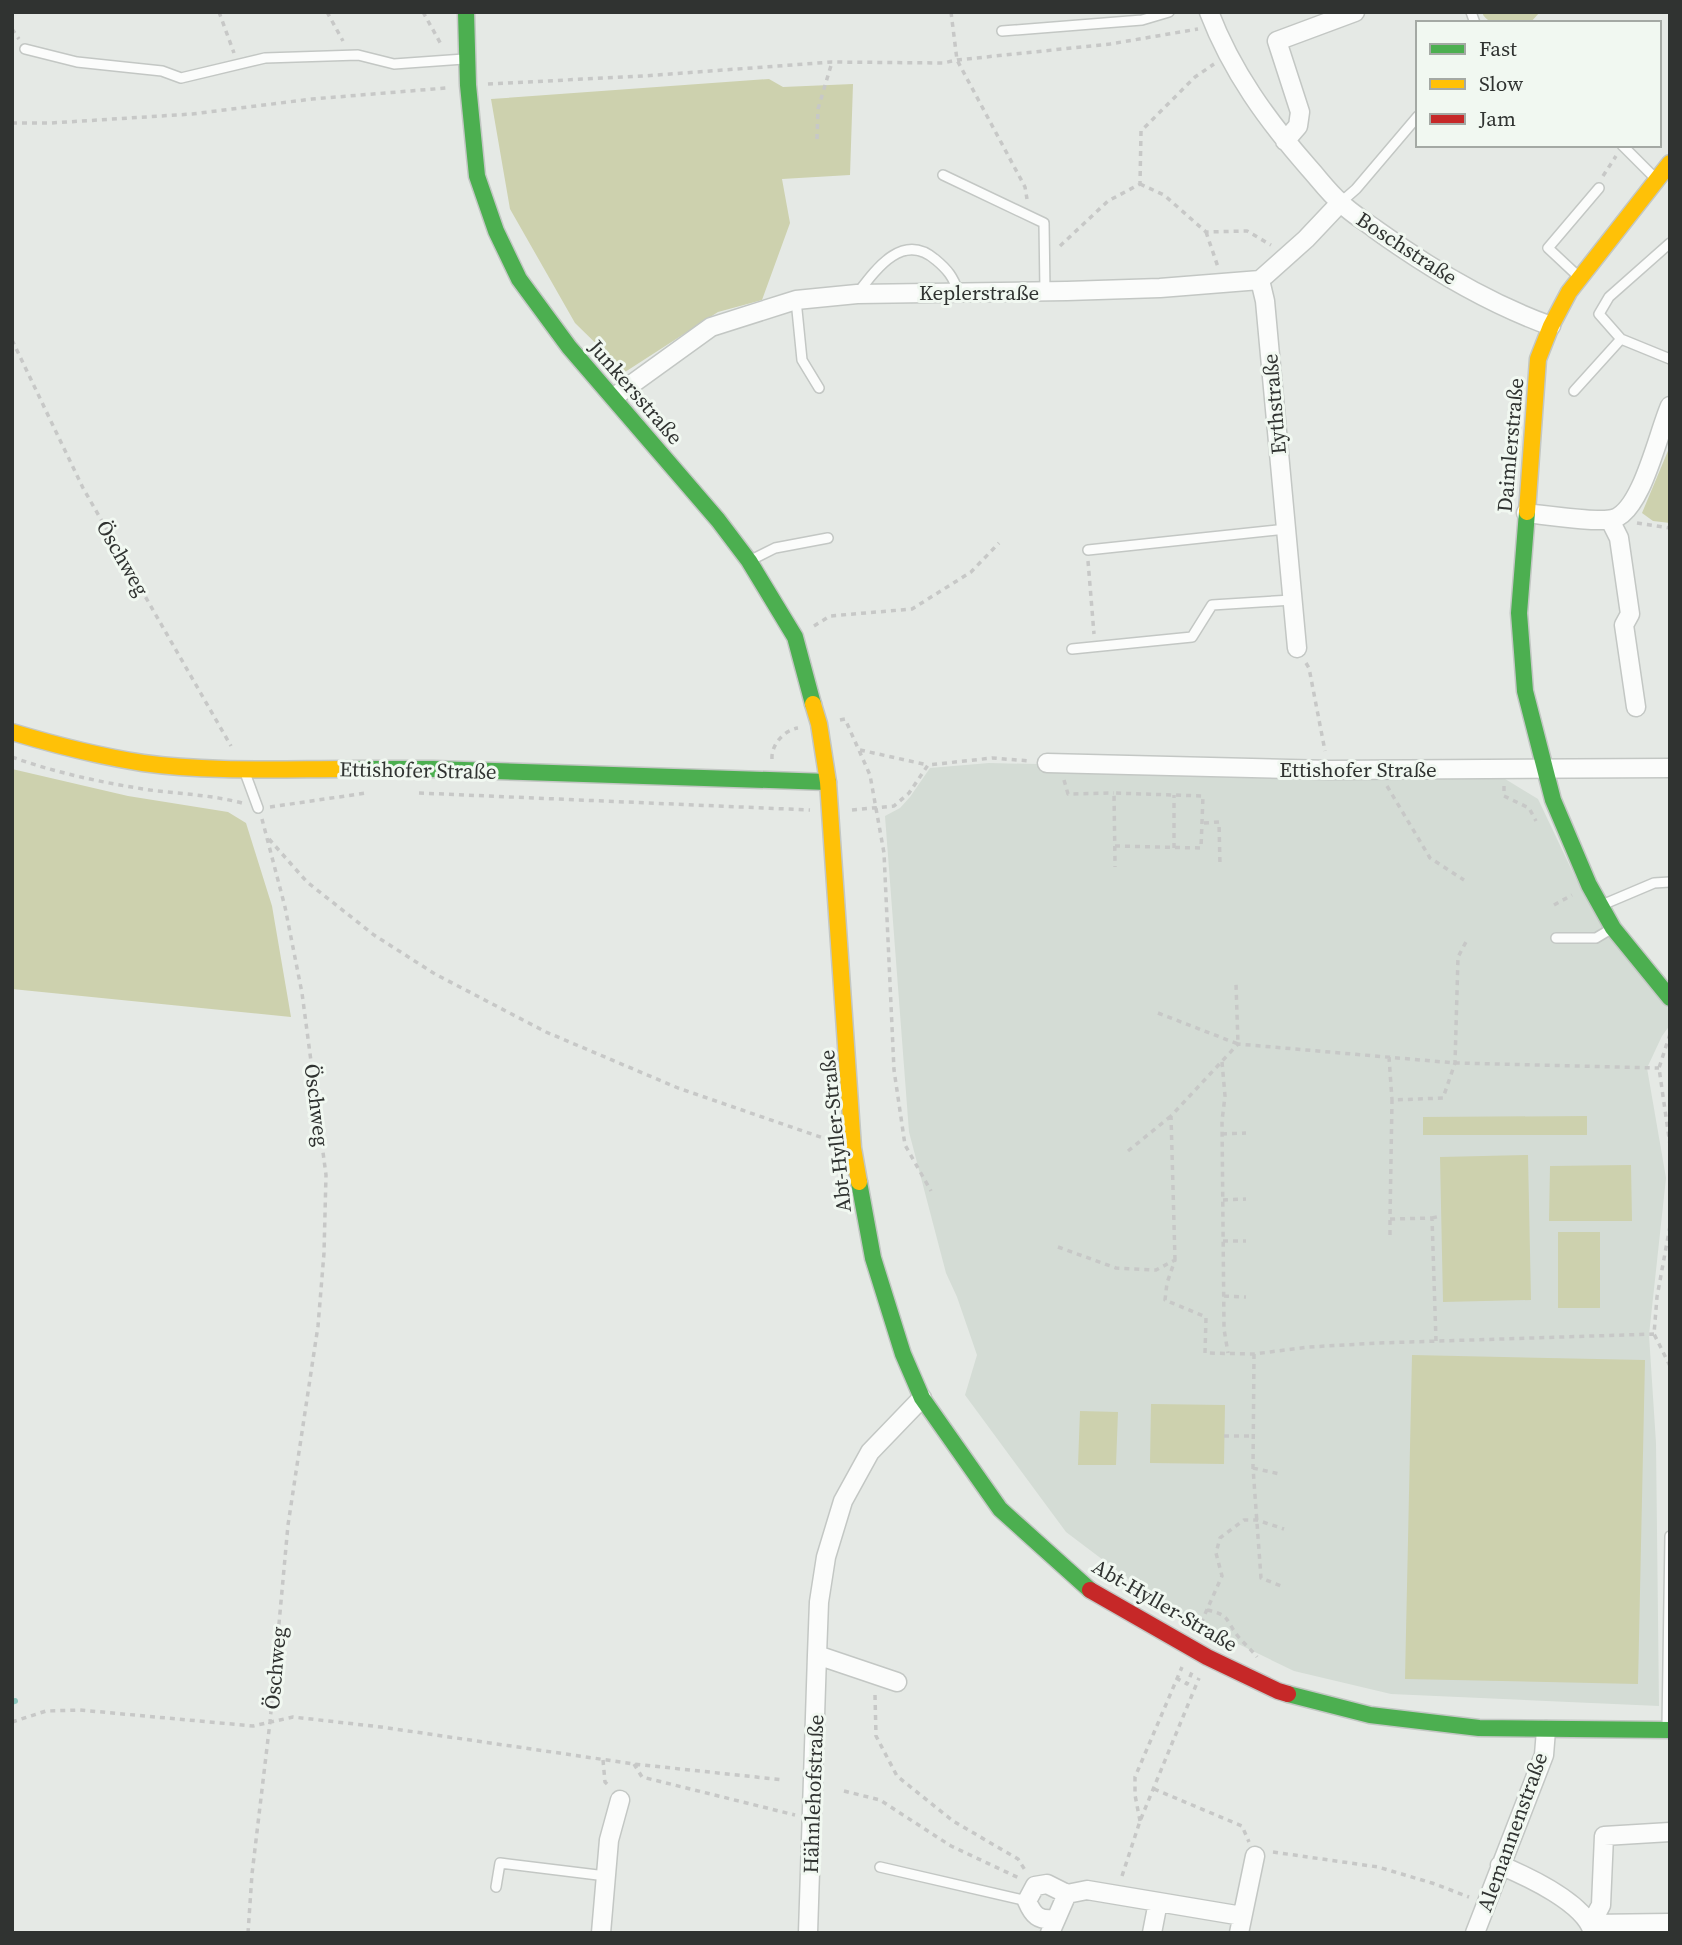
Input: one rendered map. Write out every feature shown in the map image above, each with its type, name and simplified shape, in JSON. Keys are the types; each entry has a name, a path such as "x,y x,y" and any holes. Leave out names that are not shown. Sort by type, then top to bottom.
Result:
{"street":[{"name":"Junkersstraße","path":"466,12 468,85 477,176 496,231 519,279 569,347 750,561 795,637 819,724 828,782"},
{"path":"1285,141 1298,126 1300,112 1277,41 1355,12"},
{"name":"Boschstraße","path":"1212,19 1227,55 1244,85 1285,141 1340,203 1414,258 1515,313 1550,326"},
{"name":"Daimlerstraße","path":"1670,163 1580,278 1550,326 1538,359 1518,613 1525,691 1553,800 1589,885 1613,928 1670,998"},
{"path":"1260,280 1340,203"},
{"name":"Keplerstraße","path":"614,397 711,327 796,300 857,294 1160,288 1260,280"},
{"name":"Eythstraße","path":"1260,280 1265,300 1297,648"},
{"path":"1636,707 1623,625 1630,614 1617,517 1641,488 1670,406"},
{"path":"1526,513 1617,517"},
{"name":"Ettishofer Straße","path":"12,732 74,750 145,763 243,769 433,769 828,782"},
{"name":"Ettishofer Straße","path":"1053,763 1329,770 1670,768"},
{"name":"Abt-Hyller-Straße","path":"828,782 853,1148 873,1258 903,1354 922,1398 1000,1509 1089,1589 1207,1657 1278,1691 1370,1715 1479,1728 1668,1730"},
{"name":"Hähnlehofstraße","path":"808,1933 819,1602 826,1558 843,1501 870,1452 922,1398"},
{"path":"817,1655 897,1682"},
{"name":"Alemannenstraße","path":"1475,1933 1544,1755 1546,1730"},
{"path":"601,1933 609,1840 620,1800"},
{"path":"1592,1928 1601,1905 1604,1836 1670,1832"},
{"path":"1067,1894 1052,1926 1032,1913 1030,1890 1048,1884 1067,1894 1087,1890 1158,1902 1241,1924 1255,1856"},
{"path":"1500,1865 1531,1878 1567,1901 1592,1928"},
{"path":"1152,1933 1158,1902"},
{"path":"1592,1928 1670,1923"}],"lane":[{"path":"1002,31 1142,20 1169,12"},
{"path":"25,49 77,62 162,71 181,78 265,58 358,55 394,64 468,59"},
{"path":"1340,203 1356,189 1416,118"},
{"path":"1624,147 1657,179"},
{"path":"943,175 1044,223 1045,291"},
{"path":"1580,278 1548,247 1599,188"},
{"path":"1670,243 1609,298 1600,314 1621,339 1670,359"},
{"path":"857,294 893,255 909,249 927,251 951,273 958,291"},
{"path":"796,300 802,360 819,388"},
{"path":"1574,391 1621,339"},
{"path":"1087,550 1286,529"},
{"path":"750,561 775,548 828,538"},
{"path":"1072,649 1192,637 1212,605 1292,600"},
{"path":"243,769 258,807"},
{"path":"1601,906 1654,883 1670,882"},
{"path":"1556,938 1596,938 1613,928"},
{"path":"1668,1730 1670,1536"},
{"path":"496,1888 500,1863 606,1876"},
{"path":"880,1867 1030,1890"}],"path":[{"path":"219,12 238,65"},
{"path":"327,12 350,55"},
{"path":"423,12 450,60"},
{"path":"951,12 957,60 1025,187 1031,217"},
{"path":"12,122 51,123 192,114 312,99 417,92 468,85 832,62 943,64 957,60 1110,44 1212,19"},
{"path":"1140,184 1141,131 1195,77 1227,55"},
{"path":"817,139 818,109 832,62"},
{"path":"1599,188 1603,175 1622,147"},
{"path":"1140,184 1164,195 1206,232 1224,283"},
{"path":"1044,260 1108,201 1140,184"},
{"path":"1206,232 1247,231 1288,255"},
{"name":"Öschweg","path":"12,340 83,488 243,769"},
{"path":"1617,517 1670,528"},
{"path":"795,637 830,616 912,609 971,572 999,543"},
{"path":"1087,550 1095,647"},
{"path":"1297,648 1308,668 1329,770"},
{"path":"845,719 870,775 884,853 894,1070 905,1145 931,1191"},
{"path":"860,750 928,765 992,758 1053,763 1068,794 1203,796 1201,848 1115,846"},
{"path":"12,757 48,770 149,789 225,798 258,807 280,807 328,797 377,792"},
{"path":"876,808 894,806 909,793 928,765"},
{"path":"1376,770 1430,858 1464,880"},
{"path":"416,793 781,807 830,812"},
{"path":"1114,793 1115,867"},
{"path":"1174,795 1174,848"},
{"name":"Öschweg","path":"248,1933 288,1525 318,1326 324,1253 326,1175 302,993 268,837 258,807"},
{"path":"1203,823 1219,822 1220,865"},
{"path":"268,837 307,882 374,935 435,974 546,1032 678,1088 853,1148"},
{"path":"1392,1100 1443,1098 1455,1063 1458,957 1467,940"},
{"path":"1128,1151 1171,1116 1238,1044 1236,984"},
{"path":"1158,1013 1238,1044 1455,1063 1659,1068"},
{"path":"1670,1034 1659,1068 1670,1145"},
{"path":"1388,1057 1392,1100 1390,1235"},
{"path":"1222,1061 1225,1096 1222,1134 1224,1329 1228,1353"},
{"path":"1171,1116 1175,1260 1167,1283 1165,1300 1206,1317 1205,1353 1254,1354 1309,1346 1654,1334"},
{"path":"1222,1134 1246,1133"},
{"path":"1223,1200 1246,1199"},
{"path":"1390,1219 1441,1216"},
{"path":"1432,1218 1436,1341"},
{"path":"1670,1226 1657,1297 1654,1334 1670,1366"},
{"path":"1223,1241 1246,1241"},
{"path":"1058,1247 1116,1268 1156,1270 1175,1260"},
{"path":"1224,1296 1246,1297"},
{"path":"1254,1354 1253,1468 1261,1578 1282,1586"},
{"path":"1224,1436 1254,1436"},
{"path":"1253,1468 1280,1474"},
{"path":"1201,1623 1222,1576 1216,1553 1220,1538 1244,1520 1256,1520 1284,1529"},
{"path":"1207,1610 1217,1612 1230,1620 1235,1633 1243,1642"},
{"path":"1117,1895 1140,1821 1207,1657"},
{"path":"1140,1821 1135,1777 1185,1662"},
{"path":"874,1673 876,1736 897,1776 953,1821 1018,1860 1024,1867 1030,1890"},
{"path":"1176,1678 1187,1684"},
{"path":"12,1722 47,1711 80,1710 253,1726 293,1717 634,1764 785,1780"},
{"path":"603,1760 605,1782 620,1800"},
{"path":"634,1764 642,1777 794,1815 813,1817"},
{"path":"1154,1788 1242,1826 1255,1856 1264,1850 1378,1867 1485,1903"},
{"path":"844,1791 880,1800 951,1846 1030,1890"}],"shaded area":[{"path":"989,763 1497,774 1538,799 1577,881 1670,1007 1670,1025 1647,1068 1666,1178 1649,1335 1656,1443 1659,1706 1391,1694 1294,1671 1172,1612 1066,1532 965,1395 977,1355 946,1273 909,1132 885,816 900,808 930,768"}],"green space":[{"path":"1482,12 1540,12 1532,21 1490,21"},
{"path":"769,79 783,87 853,84 850,175 782,179 790,223 762,300 718,312 625,372 575,323 510,209 491,99"},
{"path":"1670,446 1670,523 1653,521 1642,513"},
{"path":"12,769 128,796 228,812 246,823 272,906 291,1017 12,989"},
{"path":"1587,1116 1587,1135 1423,1135 1423,1117"},
{"path":"1528,1155 1531,1300 1443,1302 1440,1157"},
{"path":"1631,1165 1632,1221 1549,1221 1550,1166"},
{"path":"1558,1232 1600,1232 1600,1308 1558,1308"},
{"path":"1412,1355 1645,1360 1638,1684 1405,1679"},
{"path":"1151,1404 1225,1405 1224,1464 1150,1463"},
{"path":"1080,1411 1118,1412 1116,1465 1078,1465"}],"traffic: fast":[{"path":"466,12 468,85 477,176 496,231 519,279 569,347 718,520 749,561 795,637 813,704"},
{"path":"1527,512 1519,613 1525,691 1553,800 1589,885 1613,928 1670,998"},
{"path":"346,769 433,769 828,782"},
{"path":"859,1182 873,1258 903,1354 922,1398 1000,1509 1090,1590"},
{"path":"1288,1694 1370,1715 1479,1728 1670,1730"}],"traffic: slow":[{"path":"1527,512 1538,359 1551,326 1569,292 1670,163"},
{"path":"813,704 819,724 828,782 853,1148 859,1182"},
{"path":"12,732 93,754 167,766 346,769"}],"traffic: jam":[{"path":"1090,1590 1207,1657 1288,1694"}]}
